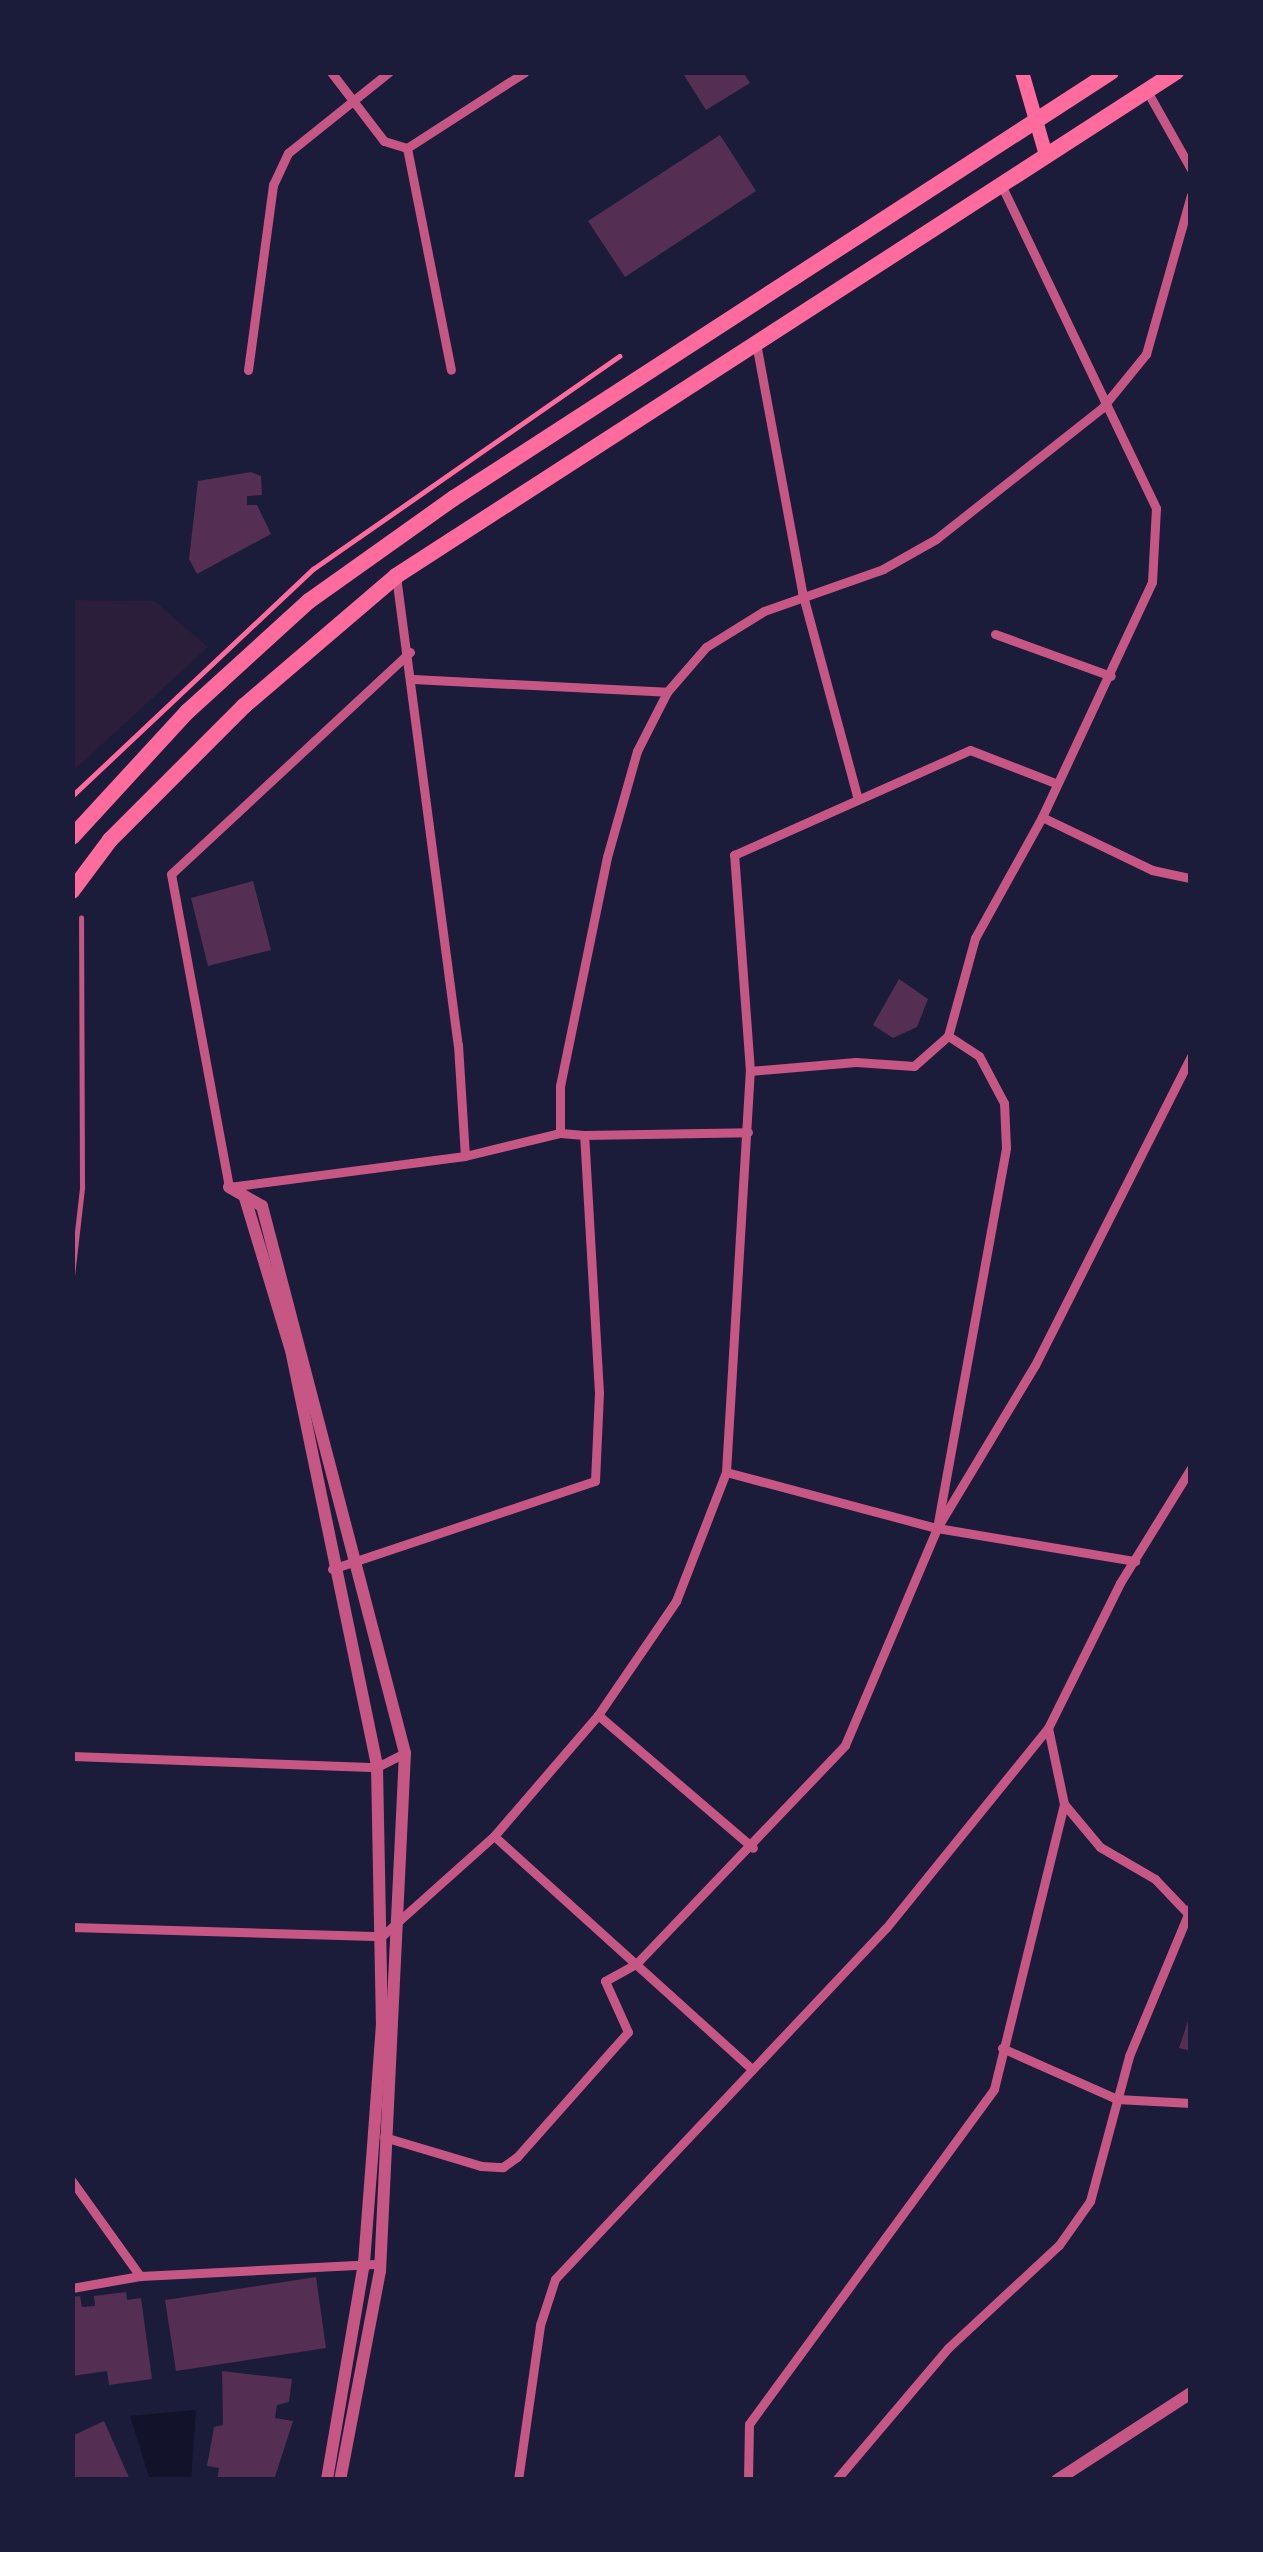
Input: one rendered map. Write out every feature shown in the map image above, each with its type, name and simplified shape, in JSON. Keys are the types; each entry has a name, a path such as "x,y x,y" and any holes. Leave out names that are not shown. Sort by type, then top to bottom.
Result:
{"highway":[{"path":"72,837 188,712 309,601 1111,72"},
{"path":"72,892 110,840 244,706 396,576 1176,72"}],"main road":[{"path":"1022,72 1046,155"}],"street":[{"path":"331,72 385,141 407,148"},
{"path":"248,370 273,184 288,153 389,72"},
{"path":"407,148 525,72"},
{"path":"1147,91 1191,169"},
{"path":"407,148 451,370"},
{"path":"750,1071 856,1062 914,1066 948,1036 976,938 1042,817 1152,582 1156,508 1102,408 1001,185"},
{"path":"560,1133 560,1086 607,857 637,751 667,692 706,647 802,592 884,568 936,539 1102,408 1146,355 1191,195"},
{"path":"756,344 802,592 857,796"},
{"path":"396,576 410,652 465,1156"},
{"path":"995,634 1111,676"},
{"path":"327,2480 364,2263 374,2133 382,1936 377,1767 332,1569 291,1350 250,1202 229,1187 171,874 410,652"},
{"path":"413,679 667,692"},
{"path":"72,1927 382,1936 494,1836 598,1715 676,1600 726,1472 750,1071 734,855 857,796 970,750 1055,783"},
{"path":"1042,817 1152,870 1191,877"},
{"path":"937,1528 1006,1148 1004,1103 979,1056 948,1036"},
{"path":"374,2133 502,2167 628,2032 604,1981 637,1963 753,1848 845,1744 937,1528 1035,1365 1191,1056"},
{"path":"229,1187 465,1156 560,1133 748,1132"},
{"path":"332,1569 595,1481 599,1393 584,1135"},
{"path":"229,1187 262,1206 405,1753 390,2140 380,2264 340,2480"},
{"path":"518,2480 540,2325 555,2279 886,1928 1048,1728 1135,1562 1191,1468"},
{"path":"726,1472 937,1528 1135,1562"},
{"path":"598,1715 753,1848"},
{"path":"748,2480 749,2424 994,2089 1064,1804 1048,1728"},
{"path":"72,1756 377,1767 405,1753"},
{"path":"836,2480 948,2348 1058,2245 1090,2201 1150,1994 1190,1914 1155,1879 1100,1846 1064,1804"},
{"path":"494,1836 752,2069"},
{"path":"1002,2048 1117,2099 1191,2103"},
{"path":"72,2181 140,2276"},
{"path":"72,2288 140,2276 380,2264"},
{"path":"1058,2480 1191,2392"}],"lane":[{"path":"72,1276 82,1188 81,919"}],"path":[{"path":"595,370 619,356"}],"shaded area":[{"path":"72,600 154,601 208,647 72,772"},
{"path":"196,2410 191,2480 150,2480 130,2416"}],"building":[{"path":"682,72 743,72 750,83 706,110"},
{"path":"720,135 756,191 625,277 588,221"},
{"path":"251,472 261,476 262,495 247,496 247,505 257,505 271,534 197,574 189,559 198,481"},
{"path":"253,881 271,950 208,966 191,898"},
{"path":"899,979 928,999 917,1027 893,1038 873,1025"},
{"path":"1191,2015 1191,2051 1179,2048"},
{"path":"316,2277 326,2348 176,2371 165,2300"},
{"path":"126,2292 127,2300 141,2298 152,2379 109,2385 107,2371 72,2376 72,2297 80,2296 82,2307 95,2306 94,2296"},
{"path":"222,2371 292,2379 289,2402 277,2405 275,2418 293,2421 274,2480 217,2480 219,2468 207,2466 214,2427 223,2425"},
{"path":"104,2421 130,2480 72,2480 72,2436"}]}
